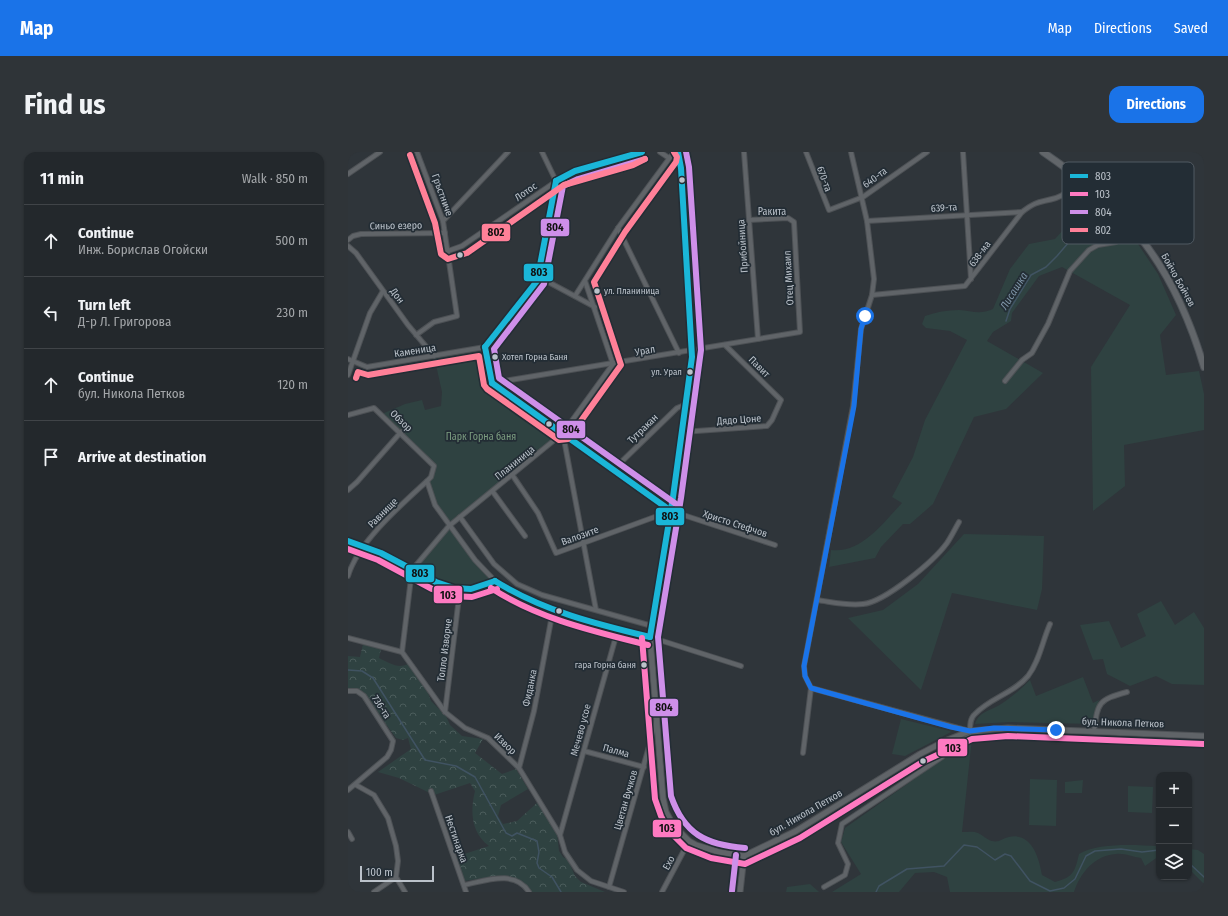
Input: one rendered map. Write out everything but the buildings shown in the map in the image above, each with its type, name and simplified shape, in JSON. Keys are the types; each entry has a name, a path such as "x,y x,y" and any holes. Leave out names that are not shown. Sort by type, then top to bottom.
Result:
{"highway":[{"name":"Бойчо Бойчев","path":"1043,152 1062,166"},
{"name":"Бойчо Бойчев","path":"1143,244 1160,266 1183,310 1204,366"}],"street":[{"path":"348,174 380,152"},
{"name":"Гръстниче","path":"416,335 434,322 456,316 443,221 417,152"},
{"path":"443,221 508,152"},
{"path":"492,383 485,347 519,306 539,277 556,181 542,152"},
{"name":"Лотос","path":"448,251 462,246 556,181 569,174 631,157 642,152"},
{"path":"660,152 668,158"},
{"path":"575,296 618,228 668,158 674,152"},
{"path":"678,152 693,350 671,511 650,637 663,798 666,812 673,825 689,841 696,845 719,852 744,856 740,892"},
{"name":"Прибойница","path":"744,152 758,339"},
{"name":"670-та","path":"806,152 829,210"},
{"path":"803,753 811,688 805,676 804,666 854,406 861,329 872,295 874,270 863,197 851,152"},
{"name":"640-та","path":"829,210 863,197 927,152"},
{"path":"963,152 971,280"},
{"name":"638-ма","path":"872,295 965,286 1022,212 1034,203 1056,198 1062,195"},
{"name":"639-та","path":"867,221 1022,212"},
{"name":"Ракита","path":"749,220 788,218 794,222"},
{"name":"Отец Михаил","path":"794,222 800,332"},
{"path":"618,228 679,353"},
{"name":"Синьо езеро","path":"348,240 353,236 361,234 445,233"},
{"path":"1005,381 1022,360 1032,353 1048,324 1070,271 1089,250 1098,245 1104,244"},
{"name":"Дон","path":"348,246 356,253 416,335 434,356"},
{"path":"539,277 595,307"},
{"path":"585,281 613,364"},
{"path":"348,375 370,313 383,291"},
{"name":"Урал","path":"492,383 800,332"},
{"name":"Павит","path":"725,345 781,400"},
{"name":"Каменица","path":"348,359 368,367 485,347"},
{"name":"Планиница","path":"412,570 449,526 513,476 563,434 613,364"},
{"name":"Христо Стефчов","path":"492,383 671,511 775,545"},
{"name":"Дядо Цоне","path":"682,432 766,426 772,420 781,400"},
{"name":"Тутракан","path":"613,470 677,408 686,404"},
{"name":"Обзор","path":"348,415 374,408 401,432 434,466"},
{"path":"348,490 357,482 401,432"},
{"path":"563,434 596,610"},
{"name":"Равнище","path":"348,576 350,567 362,546 427,482 431,477 434,466"},
{"name":"Валозите","path":"513,476 538,513 556,553 671,511"},
{"path":"427,482 435,505 449,526 475,560 495,581 510,592 553,610 650,637 741,666"},
{"path":"493,492 525,536"},
{"path":"460,517 494,564 517,584 542,595 652,626"},
{"path":"817,600 852,604 864,604 878,600 929,562 946,544 959,522"},
{"path":"348,541 392,558 412,570 460,590 472,589 495,581"},
{"path":"348,638 402,652 412,570"},
{"name":"Топло Изворче","path":"445,712 460,590"},
{"name":"Фиданка","path":"519,768 534,711 553,610"},
{"path":"972,733 970,722 974,714 1015,688 1028,676 1039,657 1050,624"},
{"name":"Мечево усое","path":"560,835 618,629"},
{"name":"Извор","path":"402,652 445,712 465,728 488,738 519,768 560,835 565,852 577,870 591,881 624,892"},
{"path":"811,688 972,733"},
{"name":"736-та","path":"348,691 357,691 364,696 393,741 391,750 387,757 356,785"},
{"path":"1094,731 1098,709 1103,701 1107,697 1127,692"},
{"name":"Цветан Вучков","path":"609,888 657,717"},
{"name":"бул. Никола Петков","path":"744,856 796,831 920,754 944,741 972,733 1001,728 1204,736"},
{"path":"824,887 845,875 848,864 838,843 842,824 942,757 949,746 972,733"},
{"name":"бул. Никола Петков","path":"972,733 1204,743"},
{"name":"Палма","path":"584,751 644,767"},
{"path":"348,790 356,785 374,795 388,818 396,846 398,861 396,877 404,892"},
{"name":"Нестинарка","path":"431,791 466,892"},
{"path":"348,832 352,839"},
{"name":"Ехо","path":"662,892 689,841"},
{"path":"374,892 396,877"},
{"path":"464,885 499,878 511,879 520,883 529,892"}],"green space":[{"path":"1062,231 1062,244 1138,244 1158,274 1176,315 1160,335 1166,375 1199,371 1204,394 1204,430 1124,445 1125,486 1093,511 1091,367 1130,305 1062,267 1039,276 1012,313 1011,321 993,332 987,341 1043,373 1006,409 974,417 933,504 910,524 903,524 881,547 875,558 829,567 831,550 842,550 862,542 871,536 902,503 892,497 913,457 925,420 967,340 950,331 926,328 922,324 925,316 950,310 980,312 993,309 1010,269 1029,244 1055,239"},
{"name":"Парк Горна баня","path":"485,347 492,383 563,433 450,526 495,581 460,589 412,570 449,526 435,505 427,481 434,466 382,414 405,404 422,400 425,410 441,406 442,392 434,356"},
{"path":"964,534 1044,536 1042,589 1037,610 952,593 921,690 848,618 883,610 918,584"},
{"path":"1161,601 1175,625 1194,612 1204,628 1204,685 1172,684 1156,676 1130,686 1107,674 1103,659 1093,660 1080,625 1109,621 1121,648 1146,636 1137,614"},
{"path":"363,644 381,649 379,658 390,663 397,666 408,664 427,690 431,701 446,716 450,725 462,736 483,739 475,753 502,774 516,769 528,789 501,805 498,816 503,824 517,821 538,802 557,833 559,851 563,857 568,860 575,876 581,882 605,892 530,892 515,879 500,876 464,881 455,857 489,846 479,835 473,821 473,799 475,791 470,783 434,795 399,778 378,772 411,749 408,738 403,740 396,738 363,692 356,688 348,688 348,656 360,657"},
{"path":"1083,677 1093,703 1099,700 1093,724 1010,722 975,724 979,716 1005,701 1030,680 1036,696"},
{"path":"901,719 951,732 905,756 892,754"},
{"path":"1020,733 1032,733 1123,737 1020,735"},
{"path":"972,738 962,832 976,832 988,840 994,841 1017,836 1023,838 1029,842 1033,848 1039,861 1042,875 1055,882 1066,878 1073,872 1079,854 1087,850 1118,845 1156,846 1156,858 1145,866 1141,858 1119,854 1108,855 1095,861 1089,866 1080,878 1074,892 950,892 947,877 934,872 915,873 899,892 832,892 861,874 841,842 845,828 944,758 951,747"},
{"path":"1030,779 1057,780 1056,826 1029,825"},
{"path":"1083,780 1082,793 1065,793 1065,782"},
{"path":"1128,786 1153,787 1152,813 1128,812"},
{"path":"1192,849 1198,850 1204,854 1204,884 1192,872"},
{"path":"810,884 819,892 786,892 787,887"}],"waterway":[{"name":"Лисашка","path":"1006,321 1010,309 1031,275 1046,267 1067,244"},
{"path":"348,670 362,671 373,678 425,760 456,766 475,777 506,833 512,836 517,833 537,841 539,852 537,863 539,868 552,877 561,892"},
{"path":"876,892 879,886 907,869 944,866 964,845 977,847 995,860 1005,854 1011,856 1030,881 1050,891 1064,888 1075,879 1086,856 1095,851 1121,849 1142,852 1156,850"},
{"path":"1192,866 1204,877"}],"transit line":[{"name":"803","path":"556,181 575,171 642,152"},
{"name":"802","path":"356,378 358,372 368,375 479,356 484,385 487,389 559,440 568,439 621,365 594,282 625,232 676,162 677,157 674,152"},
{"name":"803","path":"650,637 673,497 692,357 681,168 678,152"},
{"name":"804","path":"686,152 689,167 701,350 681,498 658,637 671,796 676,809 683,820 698,835 719,844 745,848"},
{"name":"802","path":"410,155 435,223 441,254 448,259 467,253 564,185 633,165 645,159"},
{"name":"804","path":"645,159 578,179 563,186 544,284 494,349 499,378 676,504"},
{"name":"803","path":"485,347 537,281 556,181"},
{"name":"803","path":"485,347 492,383"},
{"name":"803","path":"492,383 671,511"},
{"name":"803","path":"348,541 381,553 436,582 454,588 471,589 495,581"},
{"name":"103","path":"348,549 378,560 432,589 452,596 472,597 497,589"},
{"name":"803","path":"495,581 532,601 570,615 650,637"},
{"name":"103","path":"491,588 509,599 547,616 587,629 648,645"},
{"name":"103","path":"642,638 655,799 668,830 686,848 711,858 745,864 800,838 924,761 972,739 1008,736 1204,744"},
{"name":"804","path":"732,891 736,855"}],"place":[{"name":"ул. Планиница","path":"597,291"},
{"name":"Хотел Горна Баня","path":"495,357"},
{"name":"ул. Урал","path":"690,372"},
{"name":"гара Горна баня","path":"644,665"}],"route":[{"path":"865,316 861,329 854,406 804,666 805,676 811,688 951,727 970,731 994,728 1056,730"}]}
